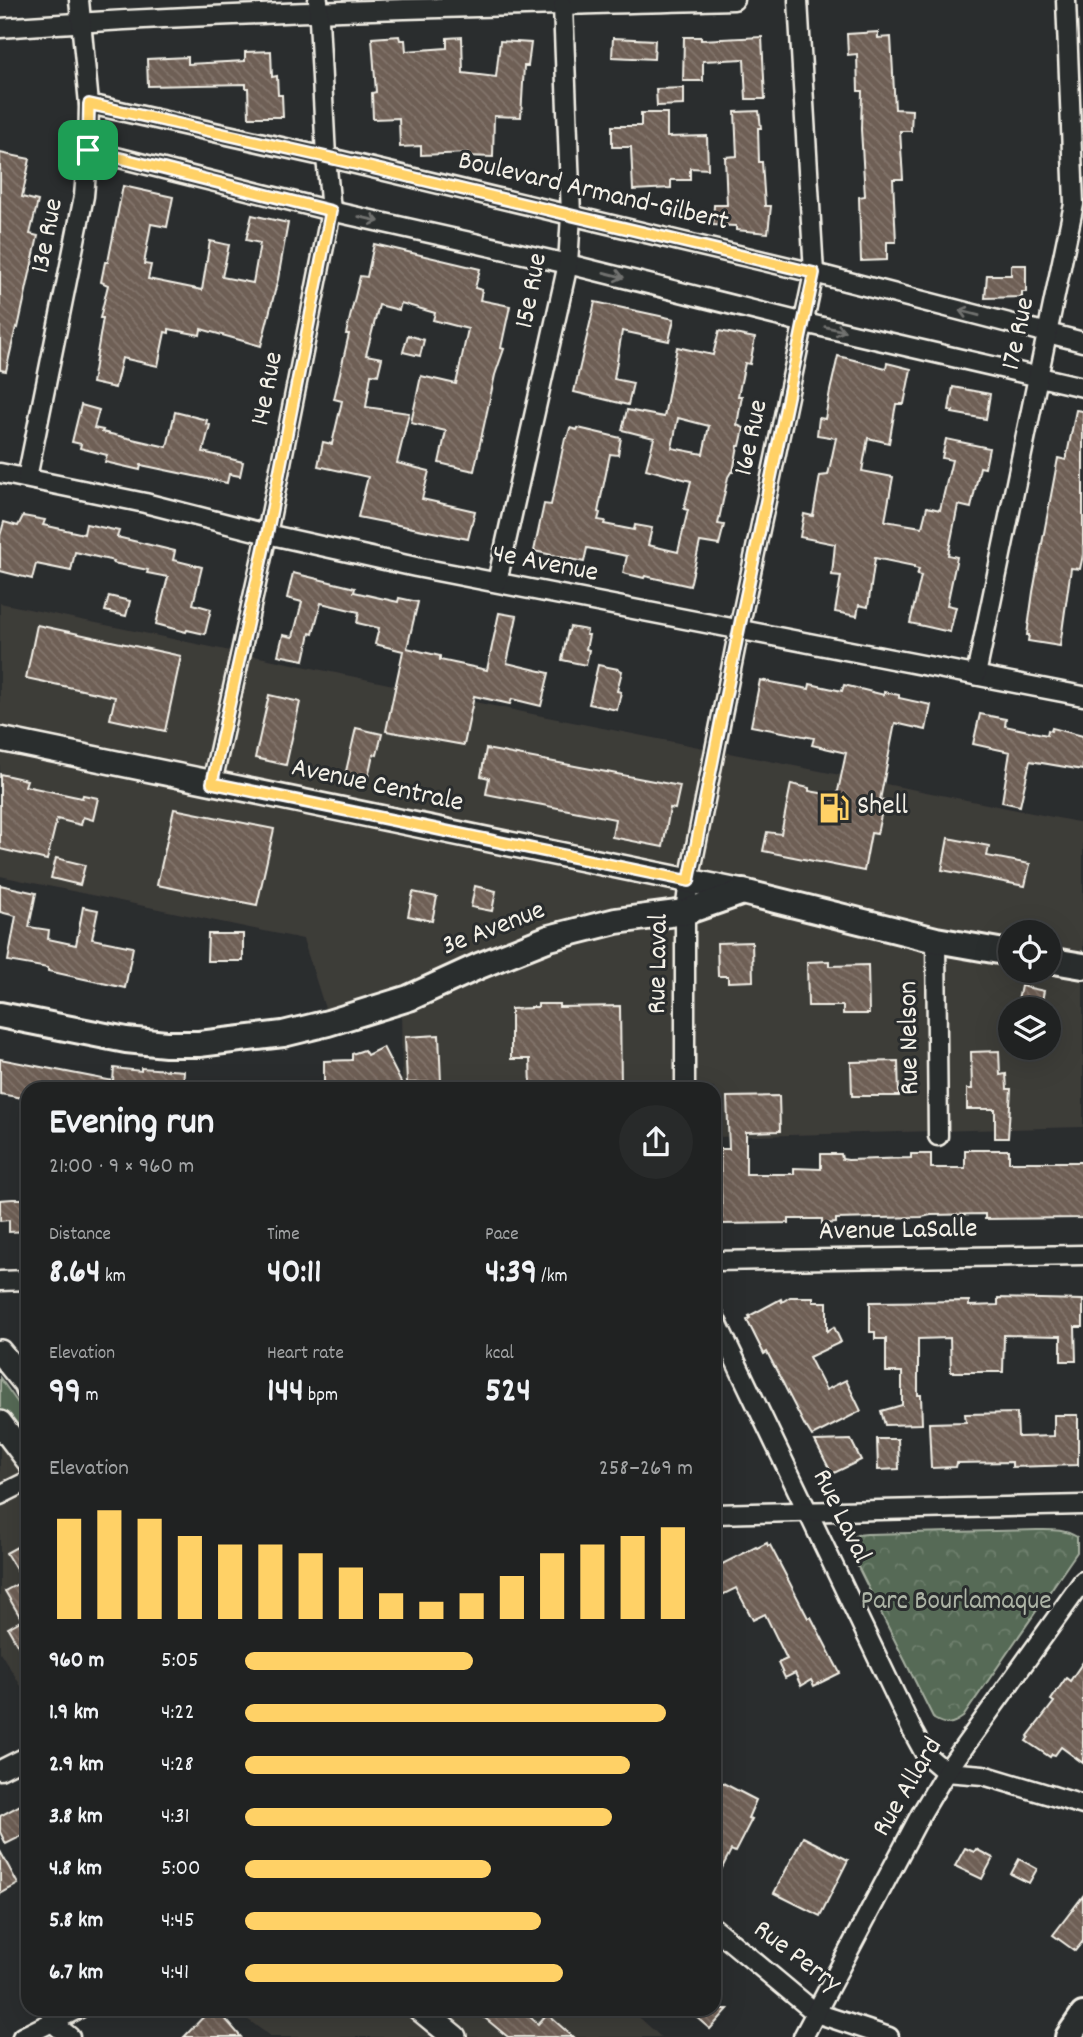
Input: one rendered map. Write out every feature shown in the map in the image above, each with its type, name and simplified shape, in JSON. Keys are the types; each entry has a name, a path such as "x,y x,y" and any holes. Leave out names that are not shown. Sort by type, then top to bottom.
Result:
{"main road":[{"name":"3e Avenue","path":"0,1015 127,1040 166,1044 199,1044 283,1034 409,998 549,938 616,921 685,912 743,892"},
{"path":"743,892 936,940 998,951"},
{"path":"1061,962 1083,966"},
{"path":"1068,2037 1083,2015"}],"street":[{"name":"13e Rue","path":"27,478 84,196 89,104 79,0"},
{"path":"0,28 318,6 563,6 734,0"},
{"name":"16e Rue","path":"689,881 814,273 798,0"},
{"name":"17e Rue","path":"976,675 1074,204 1066,0"},
{"name":"14e Rue","path":"212,783 267,534 331,211 318,6"},
{"name":"15e Rue","path":"497,582 568,264 571,215 563,6"},
{"name":"Boulevard Armand-Gilbert","path":"89,104 326,157 814,273 1083,342"},
{"path":"88,150 331,211 568,264 805,323 1083,387"},
{"name":"4e Avenue","path":"0,473 145,503 267,534 416,567 1083,696"},
{"name":"Avenue Centrale","path":"0,739 743,892"},
{"name":"Rue Laval","path":"685,1082 685,912 689,881"},
{"name":"Rue Nelson","path":"936,940 938,1136"},
{"name":"Avenue LaSalle","path":"721,1261 1083,1255"},
{"path":"0,1281 21,1280"},
{"name":"Rue Laval","path":"721,1331 925,1755 946,1772"},
{"path":"0,1352 21,1378"},
{"path":"0,1423 21,1451"},
{"path":"0,1495 21,1484"},
{"path":"721,1514 1083,1505"},
{"name":"Rue Allard","path":"803,2037 946,1772 1083,1581"},
{"path":"0,1770 21,1760"},
{"path":"946,1772 983,1775 1083,1805"},
{"name":"Rue Perry","path":"721,1934 816,2013 889,2037"},
{"path":"22,2037 64,2016"},
{"path":"428,2016 454,2037"},
{"path":"52,2022 70,2037"}],"shaded area":[{"path":"0,603 542,716 1083,823 1083,1127 721,1137 721,1082 402,1082 401,999 329,1021 303,939 0,876"},
{"path":"0,1442 21,1470 21,1686 0,1652"},
{"path":"243,2016 638,2016 661,2037 271,2037"}],"green space":[{"path":"0,1378 21,1407 21,1439 0,1415"},
{"name":"Parc Bourlamaque","path":"1053,1530 1077,1537 1077,1552 963,1717 949,1724 934,1719 852,1555 851,1539 867,1534"}],"building":[{"path":"878,32 878,38 891,37 895,109 912,110 911,131 900,131 903,179 893,179 896,242 887,242 887,260 861,261 859,197 865,196 862,91 858,91 857,54 848,55 847,34"},
{"path":"399,36 400,40 405,40 406,51 447,48 447,38 462,37 463,73 496,77 500,41 531,43 528,66 524,66 521,117 494,116 493,157 467,156 468,153 421,155 421,146 400,147 399,118 373,119 372,93 376,92 372,38"},
{"path":"684,37 701,37 701,40 762,37 765,99 746,99 744,59 703,61 703,81 683,81"},
{"path":"613,38 655,40 654,59 612,57"},
{"path":"271,51 272,77 277,76 278,95 282,95 283,117 249,117 246,84 148,86 147,59 188,57 188,64 245,61 245,52"},
{"path":"684,88 684,105 657,106 656,89"},
{"path":"759,111 759,162 762,162 765,206 771,206 768,233 736,230 736,226 713,225 714,205 727,205 725,157 737,156 735,112"},
{"path":"641,113 667,113 667,137 707,136 708,169 690,168 690,180 671,180 671,188 633,190 631,147 612,147 612,126 641,126"},
{"path":"0,153 30,159 22,197 38,201 30,234 38,236 6,371 0,370"},
{"path":"123,186 173,197 167,227 151,224 144,264 151,265 148,279 202,290 210,241 229,245 222,277 253,283 260,243 246,240 252,215 288,223 278,279 261,346 201,329 200,335 169,329 169,333 165,332 158,366 122,358 115,388 92,383 103,318 100,318 108,285 101,282 105,262 108,262"},
{"path":"374,244 480,269 475,288 482,290 480,300 510,306 501,348 504,349 495,375 474,471 439,463 446,431 411,423 421,376 456,384 468,329 433,320 435,313 401,303 399,310 379,305 366,355 382,358 378,375 371,374 366,407 409,413 397,463 429,471 422,499 475,511 468,539 358,517 368,477 318,466 323,442 332,444 342,401 334,399 349,334 346,334 360,276 367,277"},
{"path":"1011,265 1026,265 1026,292 1022,292 1022,297 985,298 987,275 1011,275"},
{"path":"595,302 674,319 669,341 622,331 614,379 633,383 628,405 574,392"},
{"path":"719,331 755,338 750,364 745,363 738,396 742,396 737,425 744,428 733,472 728,477 718,524 724,525 719,545 700,542 690,586 623,573 627,556 587,548 584,562 534,551 544,504 551,505 565,438 570,428 578,428 621,438 618,455 610,454 598,520 605,521 604,524 634,530 635,525 652,528 648,545 678,552 688,510 684,509 691,481 646,469 654,438 622,430 627,410 664,417 677,347 713,355","holes":["678,418 709,426 703,454 672,448"]},
{"path":"408,335 424,340 420,356 403,352"},
{"path":"838,356 886,368 887,363 911,369 904,404 896,404 889,443 868,438 862,471 893,477 885,521 922,527 927,507 940,510 952,460 942,458 946,439 989,448 985,468 980,467 971,508 958,505 948,555 957,557 947,605 956,607 950,632 910,623 921,576 917,575 919,569 875,558 868,607 859,605 857,616 835,612 841,576 832,575 835,544 800,537 804,514 813,516 820,476 828,475 836,438 817,435 819,418 825,419"},
{"path":"953,387 990,394 986,419 952,413 953,411 949,410"},
{"path":"81,405 99,410 94,428 103,430 102,432 167,447 175,412 207,420 206,424 210,425 203,452 243,462 240,476 229,474 227,483 141,465 140,470 105,462 107,455 80,448 81,444 72,442"},
{"path":"1076,410 1083,411 1083,555 1080,569 1071,568 1060,646 1028,641 1027,635 1058,458 1066,460"},
{"path":"23,516 45,520 43,525 84,534 86,524 119,531 117,537 175,551 173,560 202,567 193,604 211,609 205,634 156,624 168,577 147,573 148,570 75,552 71,571 36,564 32,579 0,571 0,536 4,522 18,526"},
{"path":"293,573 355,588 354,592 398,602 399,598 418,602 407,648 440,656 440,660 487,670 499,613 517,616 507,663 549,673 541,706 512,699 510,704 474,696 464,745 386,731 403,651 375,644 379,628 357,623 359,612 321,603 304,660 278,655 283,635 293,637 302,602 287,598"},
{"path":"109,596 130,601 126,616 105,611"},
{"path":"37,625 181,656 165,731 110,719 115,697 26,678"},
{"path":"570,627 587,630 586,635 589,635 586,649 589,650 586,665 562,660"},
{"path":"598,665 622,671 617,691 621,692 617,710 589,704"},
{"path":"760,680 809,689 810,684 842,691 844,685 884,695 884,692 899,695 899,698 931,705 926,730 895,723 880,800 884,801 877,834 871,833 864,871 763,851 767,832 781,834 791,784 809,788 809,791 837,796 846,753 812,745 814,738 751,726"},
{"path":"269,695 300,702 286,765 255,758"},
{"path":"980,714 1006,719 1005,726 1047,735 1052,728 1083,736 1083,770 1030,761 1020,806 1002,802 1010,752 973,744"},
{"path":"356,728 382,734 377,755 373,754 366,786 344,780"},
{"path":"486,749 680,786 675,809 670,808 663,847 612,837 615,819 486,794 489,778 481,776"},
{"path":"0,774 27,780 25,786 82,798 83,795 98,798 93,820 83,817 81,825 57,819 47,860 0,849"},
{"path":"174,809 274,829 257,905 157,885"},
{"path":"948,838 989,846 987,856 1030,864 1025,886 942,870"},
{"path":"56,858 85,865 80,885 51,878"},
{"path":"0,885 36,893 29,927 49,930 48,939 76,945 83,907 98,910 92,939 133,947 125,988 48,971 48,968 8,961 16,916 0,912"},
{"path":"475,886 496,891 492,911 471,907"},
{"path":"413,892 437,897 432,921 408,916"},
{"path":"208,934 243,934 243,961 207,961"},
{"path":"752,942 753,981 728,982 728,976 718,976 717,943"},
{"path":"829,961 829,966 868,965 869,1014 843,1014 843,1006 808,1006 807,962"},
{"path":"1021,986 1044,991 1043,997 1019,997"},
{"path":"538,1004 559,1004 559,1007 620,1006 621,1082 531,1082 530,1059 511,1059 511,1009 538,1007"},
{"path":"439,1035 441,1082 407,1082 405,1037"},
{"path":"383,1047 401,1082 324,1082 324,1061 352,1060 352,1054 364,1050 367,1055"},
{"path":"998,1051 1000,1075 1006,1074 1007,1089 1011,1089 1008,1138 995,1138 995,1109 967,1109 967,1089 972,1089 971,1052"},
{"path":"0,1059 113,1081 114,1068 184,1071 183,1082 21,1082 21,1098 0,1094"},
{"path":"898,1061 899,1096 852,1096 851,1062"},
{"path":"779,1096 780,1131 746,1132 746,1174 794,1174 794,1168 821,1169 821,1154 841,1154 842,1159 848,1160 911,1158 911,1154 931,1154 931,1168 965,1168 965,1150 1009,1150 1009,1162 1083,1162 1083,1218 985,1219 985,1214 836,1219 836,1223 822,1224 822,1219 789,1219 789,1223 722,1224 721,1149 729,1149 727,1097"},
{"path":"21,1199 21,1231 9,1232 9,1220 0,1221 0,1200"},
{"path":"790,1297 813,1297 813,1302 827,1302 827,1331 834,1327 841,1342 809,1357 826,1390 846,1380 861,1411 812,1436 747,1320 749,1316"},
{"path":"998,1298 1083,1300 1083,1327 1075,1327 1076,1361 1061,1361 1061,1336 1004,1335 1003,1372 951,1372 950,1338 918,1339 918,1395 921,1395 922,1424 885,1425 881,1411 902,1405 902,1372 886,1372 886,1339 875,1339 875,1332 870,1332 870,1302 969,1301 969,1306 998,1305"},
{"path":"1017,1413 1018,1437 1054,1436 1054,1415 1078,1415 1078,1465 1012,1467 1012,1462 957,1463 956,1467 931,1468 929,1423 966,1422 965,1414"},
{"path":"877,1439 898,1439 899,1469 878,1470"},
{"path":"851,1440 861,1460 832,1474 815,1441"},
{"path":"767,1543 770,1545 840,1673 814,1686 811,1680 801,1686 795,1673 785,1678 778,1663 787,1659 765,1614 753,1620 736,1588 721,1596 721,1564"},
{"path":"21,1545 21,1578 6,1553"},
{"path":"21,1582 21,1618 5,1591"},
{"path":"21,1621 21,1651 8,1628"},
{"path":"1083,1662 1083,1763 1061,1747 1050,1757 1026,1741 1054,1702 1051,1700 1066,1678 1070,1681"},
{"path":"721,1782 756,1800 748,1818 752,1819 735,1852 731,1850 721,1870"},
{"path":"21,1805 21,1836 6,1844 0,1832 0,1816"},
{"path":"803,1837 848,1860 820,1916 774,1893"},
{"path":"965,1848 974,1852 976,1849 993,1858 982,1879 955,1866"},
{"path":"0,1851 18,1884 0,1894"},
{"path":"1019,1859 1037,1869 1029,1883 1011,1874"},
{"path":"1083,1896 1083,1941 1075,1951 1053,1935"},
{"path":"721,2009 728,2009 710,2029 695,2016 721,2016"},
{"path":"204,2016 223,2016 241,2037 184,2037"},
{"path":"482,2016 529,2016 538,2024 545,2016 549,2016 573,2037 508,2037"}],"place":[{"name":"Shell","path":"834,808"}],"route":[{"path":"89,104 326,157 814,273 689,881 212,783 267,534 331,211 88,150 89,104"}]}
